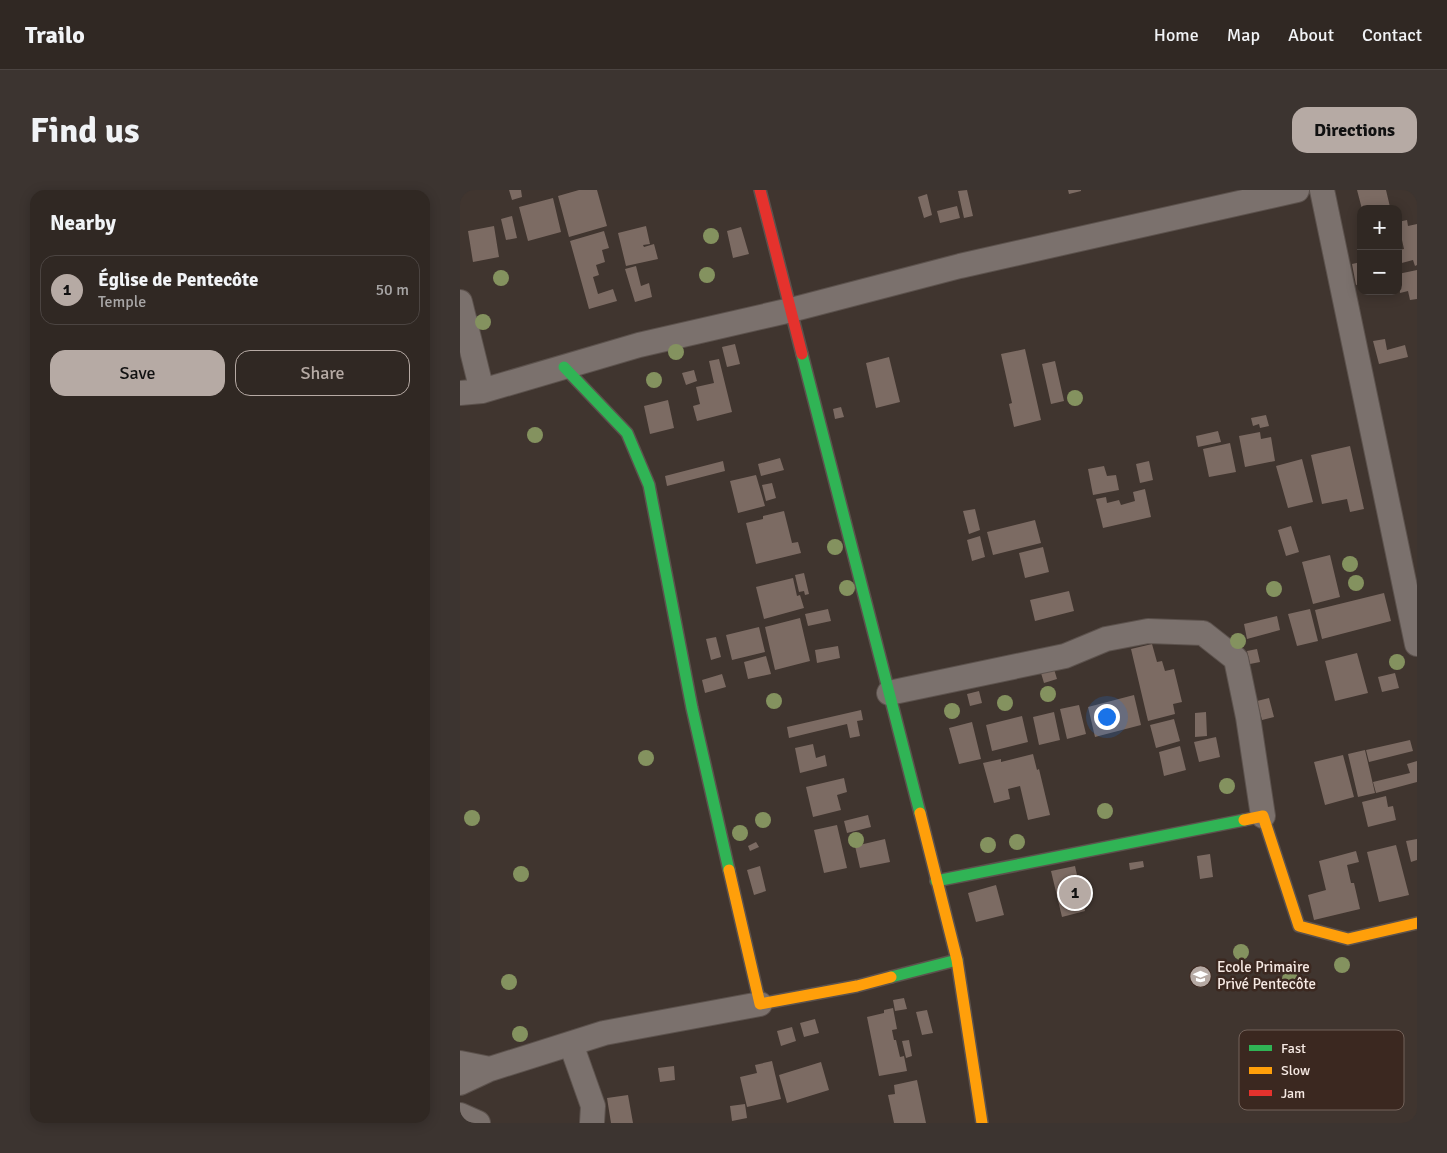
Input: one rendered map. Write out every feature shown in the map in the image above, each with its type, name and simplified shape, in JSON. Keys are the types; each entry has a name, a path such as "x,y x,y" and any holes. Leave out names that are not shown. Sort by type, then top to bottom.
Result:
{"street":[{"path":"760,190 957,960 982,1123"},
{"path":"460,302 471,392 639,345 790,310 960,266 1297,190"},
{"path":"1322,190 1417,644"},
{"path":"564,367 627,433 649,485 692,708 760,1004"},
{"path":"889,693 1065,656 1106,639 1131,634 1148,631 1203,633 1236,659 1248,718 1263,816 1299,926 1348,939 1417,923"},
{"path":"936,881 1263,816"},
{"path":"460,1083 490,1070 604,1033 857,986 957,960"},
{"path":"571,1044 592,1106 592,1123"},
{"path":"460,1064 490,1070"},
{"path":"460,1115 478,1123"}],"building":[{"path":"509,190 521,190 522,197 512,200"},
{"path":"579,190 597,190 607,226 569,237 558,196"},
{"path":"967,190 973,216 964,218 958,191"},
{"path":"1068,190 1081,190 1081,191 1069,194"},
{"path":"1357,190 1386,190 1390,205 1361,205"},
{"path":"927,194 932,215 924,218 918,197"},
{"path":"553,198 561,232 528,241 519,207"},
{"path":"957,206 960,218 940,223 937,211"},
{"path":"512,216 517,238 506,240 501,219"},
{"path":"1407,220 1408,226 1417,224 1417,265 1415,266 1413,260 1402,263 1402,249 1404,249 1402,221"},
{"path":"494,226 499,257 473,262 468,231"},
{"path":"646,226 650,244 643,245 644,247 654,244 658,259 626,266 618,233"},
{"path":"741,227 749,254 733,258 727,231"},
{"path":"604,231 609,248 602,250 605,262 596,265 599,275 593,277 598,294 613,289 617,301 589,309 570,241"},
{"path":"1357,263 1357,285 1356,285 1352,264"},
{"path":"636,266 641,286 649,283 652,297 635,302 625,269"},
{"path":"1417,270 1417,299 1410,300 1408,291 1402,292 1402,273"},
{"path":"1385,339 1387,350 1405,345 1408,357 1379,364 1373,341"},
{"path":"735,344 740,364 727,367 722,347"},
{"path":"1025,349 1041,420 1014,427 1009,404 1012,403 1001,354"},
{"path":"889,357 900,402 876,408 866,363"},
{"path":"719,359 732,412 697,421 693,406 700,404 696,387 714,383 709,361"},
{"path":"1055,361 1064,401 1051,404 1042,364"},
{"path":"694,370 697,381 686,385 682,373"},
{"path":"668,400 674,428 650,434 644,406"},
{"path":"841,407 844,417 835,419 833,409"},
{"path":"1266,415 1269,426 1260,428 1259,424 1253,426 1251,418"},
{"path":"1218,431 1221,442 1198,447 1196,436"},
{"path":"1260,432 1261,439 1271,437 1275,461 1245,467 1239,436"},
{"path":"1230,443 1236,472 1209,477 1203,449"},
{"path":"1350,446 1364,509 1350,512 1347,499 1322,504 1311,455"},
{"path":"780,458 784,470 761,476 758,464"},
{"path":"1302,459 1313,502 1288,508 1276,466"},
{"path":"723,461 725,471 667,486 665,476"},
{"path":"1149,461 1153,480 1140,483 1136,464"},
{"path":"1104,466 1107,476 1116,475 1119,490 1093,495 1088,469"},
{"path":"756,475 765,506 738,513 730,481"},
{"path":"772,483 776,498 766,501 762,485"},
{"path":"1145,489 1151,517 1103,528 1096,499 1106,497 1107,503 1119,500 1121,505 1135,501 1133,492"},
{"path":"975,509 980,530 969,534 963,511"},
{"path":"784,511 792,543 798,542 801,553 756,564 746,523 763,519 763,516"},
{"path":"1035,520 1041,543 993,555 987,532"},
{"path":"1291,526 1299,552 1286,556 1278,530"},
{"path":"980,536 985,557 972,561 967,540"},
{"path":"1043,547 1049,572 1025,578 1019,553"},
{"path":"1330,555 1340,597 1313,604 1302,562"},
{"path":"804,573 809,594 805,595 804,591 799,592 795,575"},
{"path":"793,578 797,596 800,595 804,608 764,619 756,587"},
{"path":"1069,591 1074,611 1035,621 1030,600"},
{"path":"1384,593 1391,621 1322,639 1315,610"},
{"path":"828,609 831,621 808,626 805,614"},
{"path":"1310,609 1318,641 1297,646 1288,614"},
{"path":"1277,616 1280,630 1247,639 1244,624"},
{"path":"800,618 810,661 775,670 765,627"},
{"path":"759,627 765,652 732,660 726,635"},
{"path":"716,637 721,657 711,660 706,639"},
{"path":"1152,644 1157,662 1162,661 1165,671 1174,669 1182,702 1173,704 1175,714 1148,721 1131,649"},
{"path":"838,646 840,658 817,663 815,650"},
{"path":"1257,649 1260,662 1250,664 1247,651"},
{"path":"1357,653 1368,693 1335,701 1325,661"},
{"path":"766,656 771,674 748,679 744,662"},
{"path":"1054,669 1057,679 1044,683 1041,673"},
{"path":"1395,673 1399,688 1382,692 1378,677"},
{"path":"722,674 726,687 705,693 702,680"},
{"path":"979,691 982,703 970,706 967,694"},
{"path":"1134,695 1141,725 1095,737 1088,707"},
{"path":"1269,698 1274,717 1262,720 1257,701"},
{"path":"1079,705 1086,734 1067,739 1060,709"},
{"path":"861,710 863,720 857,721 860,736 850,738 847,724 789,738 787,727"},
{"path":"1054,712 1060,740 1039,745 1033,717"},
{"path":"1206,712 1207,736 1195,737 1195,713"},
{"path":"1022,716 1028,742 992,751 986,725"},
{"path":"1174,719 1180,741 1156,748 1150,725"},
{"path":"972,722 981,759 959,764 949,728"},
{"path":"1216,737 1220,757 1199,762 1194,742"},
{"path":"1410,740 1413,751 1369,762 1366,750"},
{"path":"813,744 816,758 825,755 827,766 800,773 795,748"},
{"path":"1180,746 1186,770 1164,776 1159,752"},
{"path":"1365,750 1375,793 1358,797 1348,754"},
{"path":"1033,754 1037,770 1039,769 1050,815 1028,820 1020,786 1008,789 1010,799 994,803 983,763 1001,759 1001,762"},
{"path":"1343,755 1354,797 1325,805 1314,762"},
{"path":"1417,761 1417,782 1376,793 1373,782 1410,773 1407,764"},
{"path":"844,778 847,792 837,795 841,810 813,817 806,787"},
{"path":"1386,796 1388,807 1393,806 1396,820 1368,827 1362,802"},
{"path":"868,815 871,827 847,833 844,821"},
{"path":"837,825 847,868 824,873 814,830"},
{"path":"885,839 890,862 860,868 855,846"},
{"path":"1417,839 1417,860 1411,862 1406,841"},
{"path":"756,842 759,847 750,851 748,846"},
{"path":"1396,845 1409,895 1379,902 1367,852"},
{"path":"1356,851 1359,862 1347,865 1351,883 1354,883 1360,909 1314,920 1308,895 1326,890 1319,861"},
{"path":"1210,854 1213,877 1200,879 1197,856"},
{"path":"1143,861 1144,867 1130,870 1129,863"},
{"path":"760,866 766,891 754,895 747,870"},
{"path":"1075,866 1085,911 1062,917 1051,871"},
{"path":"996,885 1004,915 976,922 968,893"},
{"path":"904,998 907,1009 895,1011 893,1000"},
{"path":"893,1008 897,1029 892,1030 894,1040 896,1040 900,1057 904,1056 907,1071 879,1076 867,1017 884,1013 884,1010"},
{"path":"927,1010 933,1033 922,1035 916,1012"},
{"path":"815,1019 819,1033 804,1037 800,1023"},
{"path":"792,1027 796,1041 781,1046 777,1031"},
{"path":"909,1040 912,1056 906,1058 902,1041"},
{"path":"772,1061 781,1099 747,1107 740,1077 757,1073 755,1065"},
{"path":"821,1062 829,1090 787,1103 779,1075"},
{"path":"674,1066 675,1080 660,1082 658,1068"},
{"path":"917,1080 926,1123 894,1123 888,1095 895,1094 894,1085"},
{"path":"628,1095 633,1123 611,1123 607,1098"},
{"path":"745,1104 747,1118 732,1121 730,1106"}],"traffic: fast":[{"path":"802,354 920,813"},
{"path":"564,367 627,433 649,485 692,708 729,870"},
{"path":"936,881 1244,820"},
{"path":"891,977 957,960"}],"traffic: slow":[{"path":"920,813 957,960 982,1123"},
{"path":"1244,820 1263,816 1299,926 1348,939 1417,923"},
{"path":"729,870 760,1004 857,986 891,977"}],"traffic: jam":[{"path":"760,190 802,354"}],"place":[{"name":"Église de Pentecôte","path":"1075,893"},
{"name":"Ecole Primaire Privé Pentecôte","path":"1201,976"}]}
